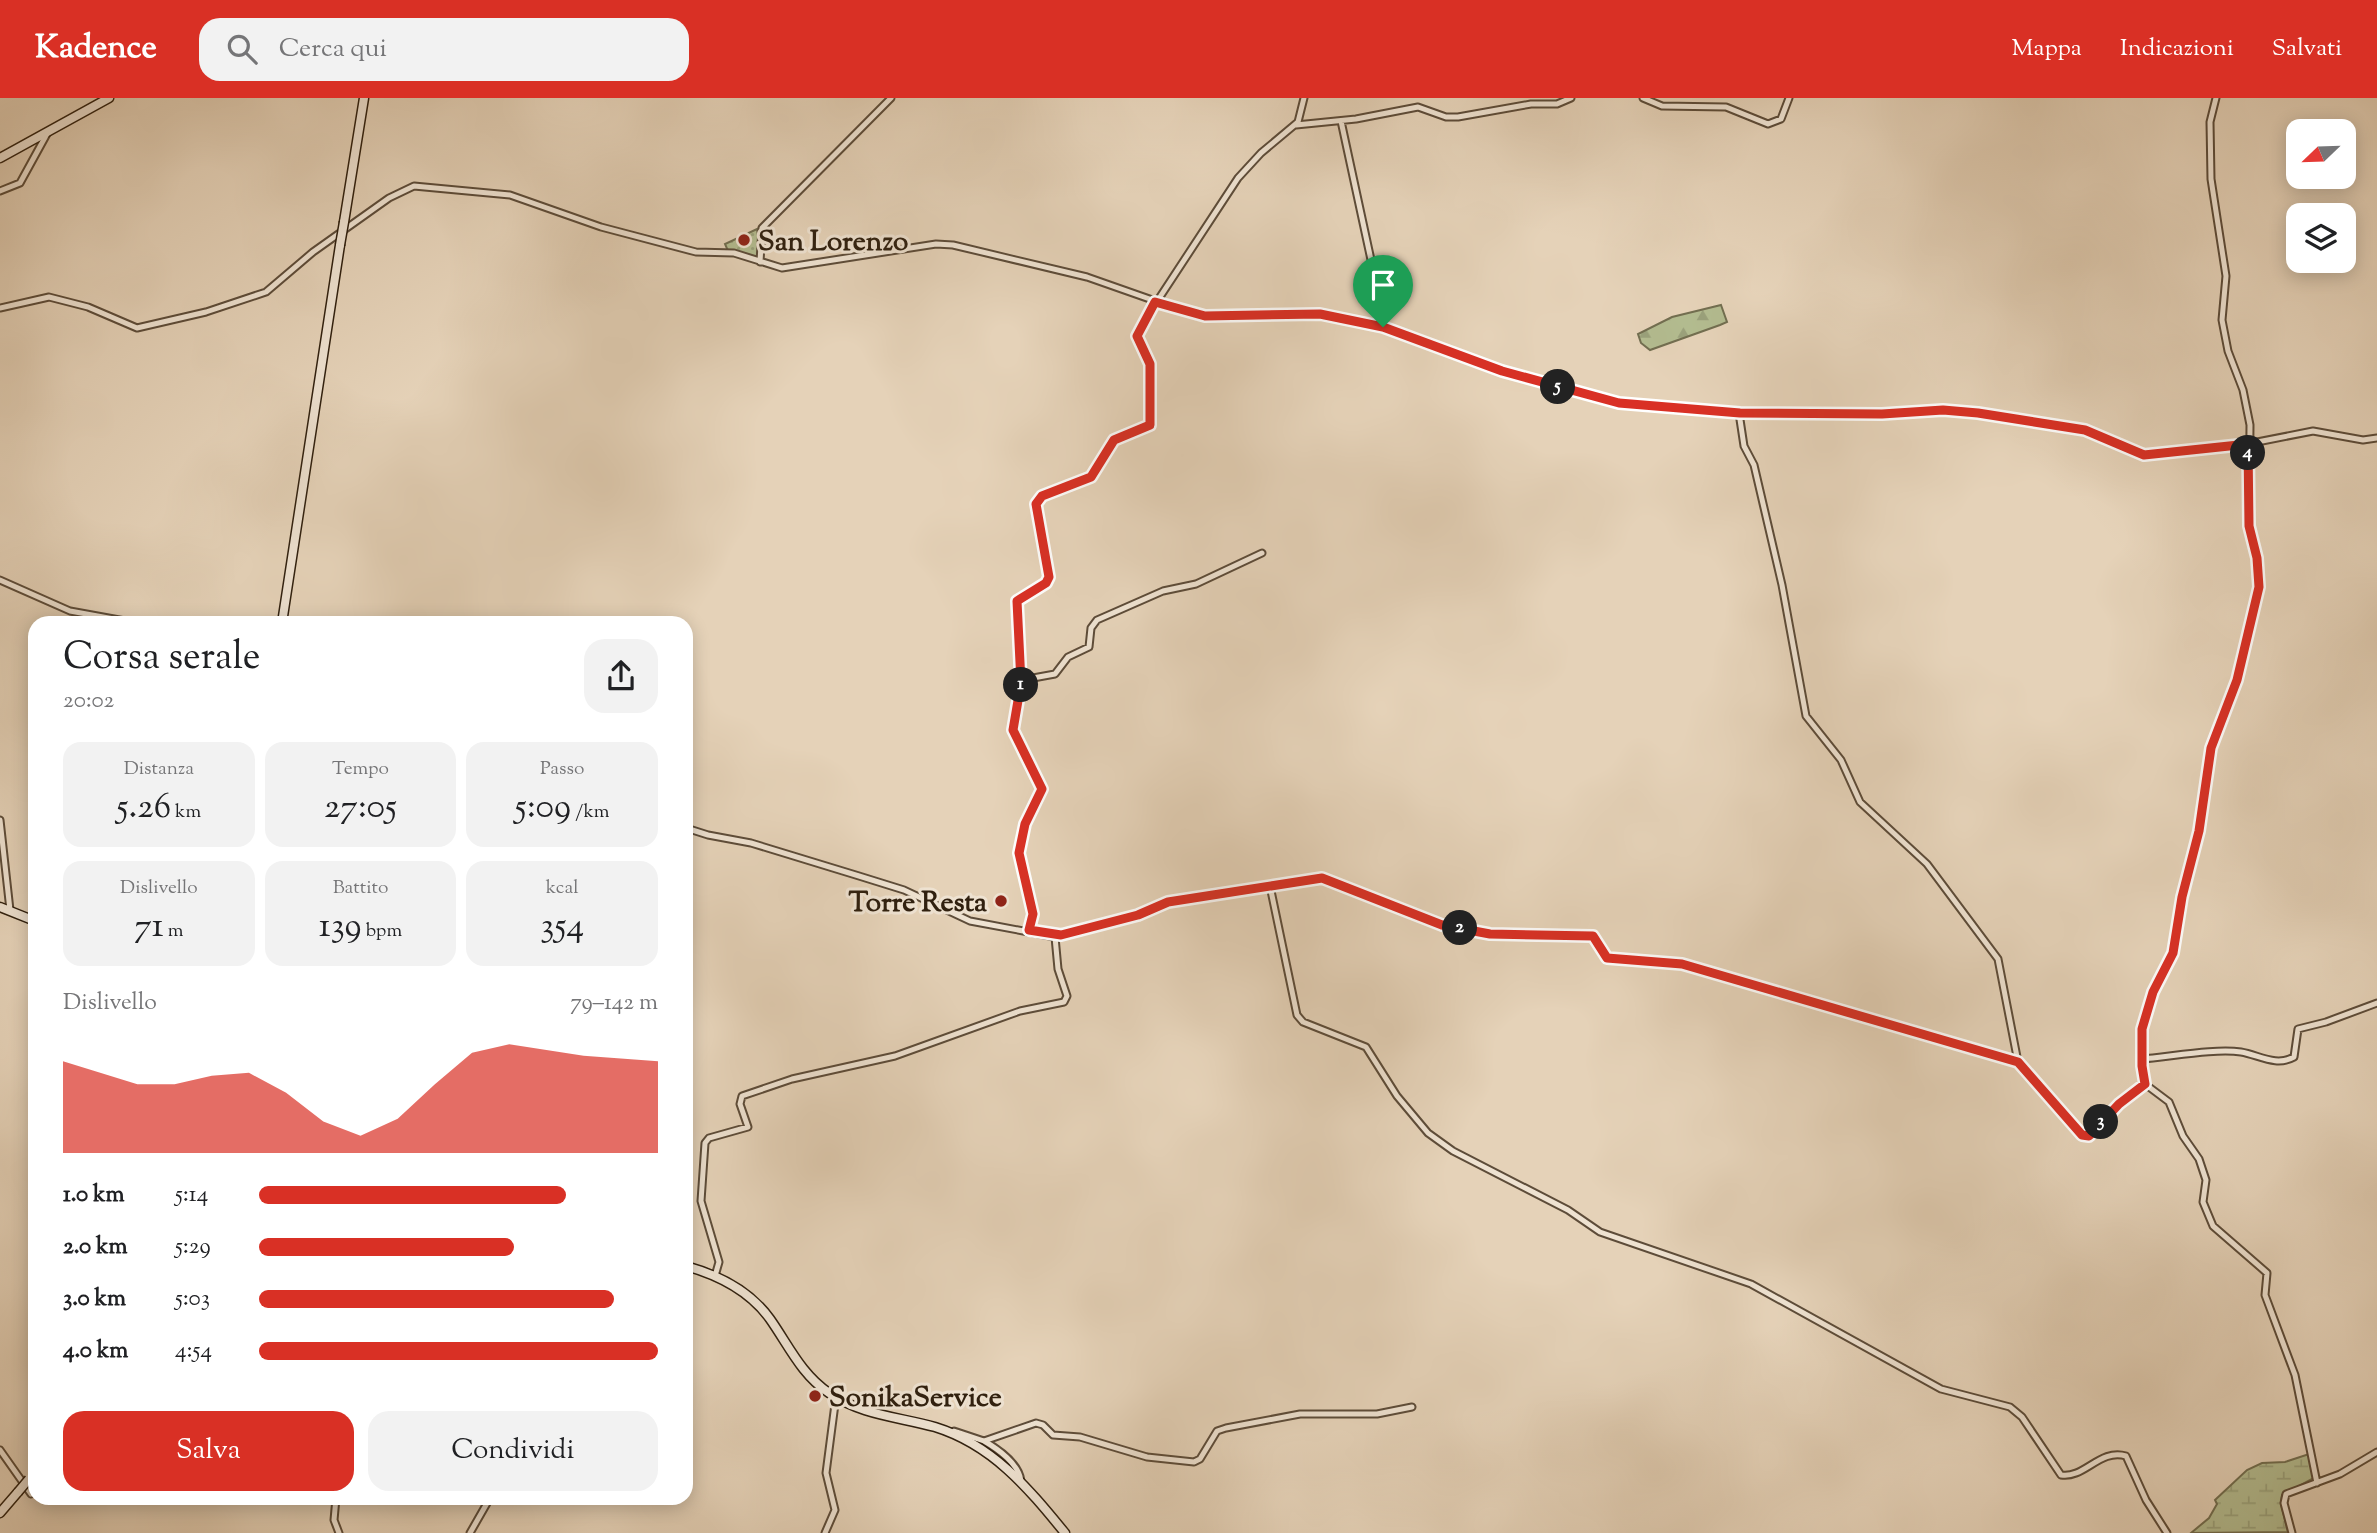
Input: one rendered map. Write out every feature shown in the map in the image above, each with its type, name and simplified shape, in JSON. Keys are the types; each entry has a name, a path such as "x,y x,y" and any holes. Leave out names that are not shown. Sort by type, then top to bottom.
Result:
{"main road":[{"path":"0,158 108,98"},
{"path":"283,616 364,98"},
{"path":"0,907 28,918"},
{"path":"693,1268 732,1284 760,1308 798,1364 828,1393 866,1410 948,1432 987,1452 1021,1481 1065,1533"},
{"path":"0,1513 28,1480"}],"street":[{"path":"760,262 762,228 891,98"},
{"path":"1296,125 1304,98"},
{"path":"1029,930 1033,914 1019,853 1025,824 1042,789 1013,730 1021,681 1017,601 1046,583 1049,577 1037,500 1091,477 1114,440 1150,425 1150,364 1137,336 1155,302 1238,178 1261,153 1296,125 1341,121 1418,107 1446,117 1458,117 1531,104 1557,104 1571,98"},
{"path":"1643,98 1662,106 1726,107 1768,124 1781,119 1790,98"},
{"path":"2216,98 2210,122 2211,179 2226,275 2222,320 2228,351 2243,390 2250,425 2249,526 2257,558 2259,587 2237,680 2211,748 2199,831 2182,897 2173,953 2153,992 2142,1029 2141,1059 2145,1084 2169,1102 2183,1136 2199,1158 2206,1180 2203,1202 2213,1226 2267,1273 2265,1295 2295,1375 2317,1483"},
{"path":"1341,121 1384,320 1383,327"},
{"path":"0,191 20,183 48,132"},
{"path":"0,307 49,297 88,307 126,326 144,327 266,292 346,226 389,198 414,186 510,195 601,227 684,249 734,253 790,269 936,244 953,245 1087,277 1155,302 1205,316 1320,314 1383,327 1502,371 1619,403 1740,413 1882,414 1943,410 1978,413 2085,430 2144,455 2248,444 2318,431 2363,440 2377,438"},
{"path":"1740,413 1744,446 1755,465 1782,585 1806,716 1841,760 1860,802 1927,864 1998,958 2018,1062 2082,1135 2089,1136 2119,1104 2145,1084"},
{"path":"1021,681 1055,674 1068,657 1089,647 1091,628 1097,620 1163,591 1196,584 1262,553"},
{"path":"0,580 71,611 98,616"},
{"path":"0,820 10,909"},
{"path":"693,830 751,843 904,890 971,921 1055,936 1138,915 1168,902 1322,878 1442,925 1490,934 1593,936 1607,958 1682,964 2018,1062"},
{"path":"1270,886 1297,1015 1303,1022 1366,1047 1397,1096 1436,1141 1568,1210 1600,1232 1751,1284 1941,1389 2010,1406 2022,1417 2060,1475 2068,1475 2115,1454 2126,1456 2146,1500 2167,1533"},
{"path":"715,1276 719,1262 701,1201 705,1143 709,1138 748,1127 740,1104 742,1097 792,1079 895,1056 1020,1011 1064,1002 1067,996 1058,969 1055,936"},
{"path":"2141,1059 2239,1051 2287,1061 2294,1057 2298,1028 2326,1023 2377,1003"},
{"path":"825,1533 835,1510 826,1472 835,1404"},
{"path":"984,1441 1035,1423 1043,1425 1053,1435 1080,1437 1147,1457 1194,1462 1200,1459 1214,1434 1226,1428 1300,1414 1377,1414 1412,1407"},
{"path":"948,1432 984,1441 1007,1458 1020,1475 1021,1481"},
{"path":"0,1450 28,1490"},
{"path":"2292,1533 2285,1496 2357,1466 2377,1452"},
{"path":"335,1505 334,1520 339,1533"},
{"path":"470,1533 486,1505"}],"green space":[{"path":"757,229 760,253 757,257 728,251 725,244"},
{"path":"1721,305 1727,322 1650,350 1641,343 1638,334 1672,317"},
{"path":"2309,1454 2314,1478 2282,1495 2281,1504 2288,1532 2191,1533 2209,1518 2217,1504 2215,1500 2247,1470 2262,1463 2285,1462"}],"place":[{"name":"San Lorenzo","path":"744,240"},
{"name":"Torre Resta","path":"1001,901"},
{"name":"SonikaService","path":"815,1396"}],"route":[{"path":"1155,302 1198,316 1320,314 1383,327 1542,384 1619,403 1740,413 1882,414 1943,410 1978,413 2085,430 2144,455 2248,444 2249,526 2257,558 2259,587 2237,680 2211,748 2199,831 2182,897 2173,953 2153,992 2142,1029 2145,1084 2119,1104 2089,1136 2082,1135 2018,1062 1682,964 1607,958 1593,936 1490,934 1442,925 1322,878 1168,902 1138,915 1061,935 1051,936 1029,930 1033,914 1019,853 1025,824 1038,802 1042,784 1013,730 1021,683 1017,601 1046,583 1049,577 1036,504 1038,498 1084,482 1096,472 1114,440 1150,425 1150,360 1140,344 1137,332 1155,302"}]}
